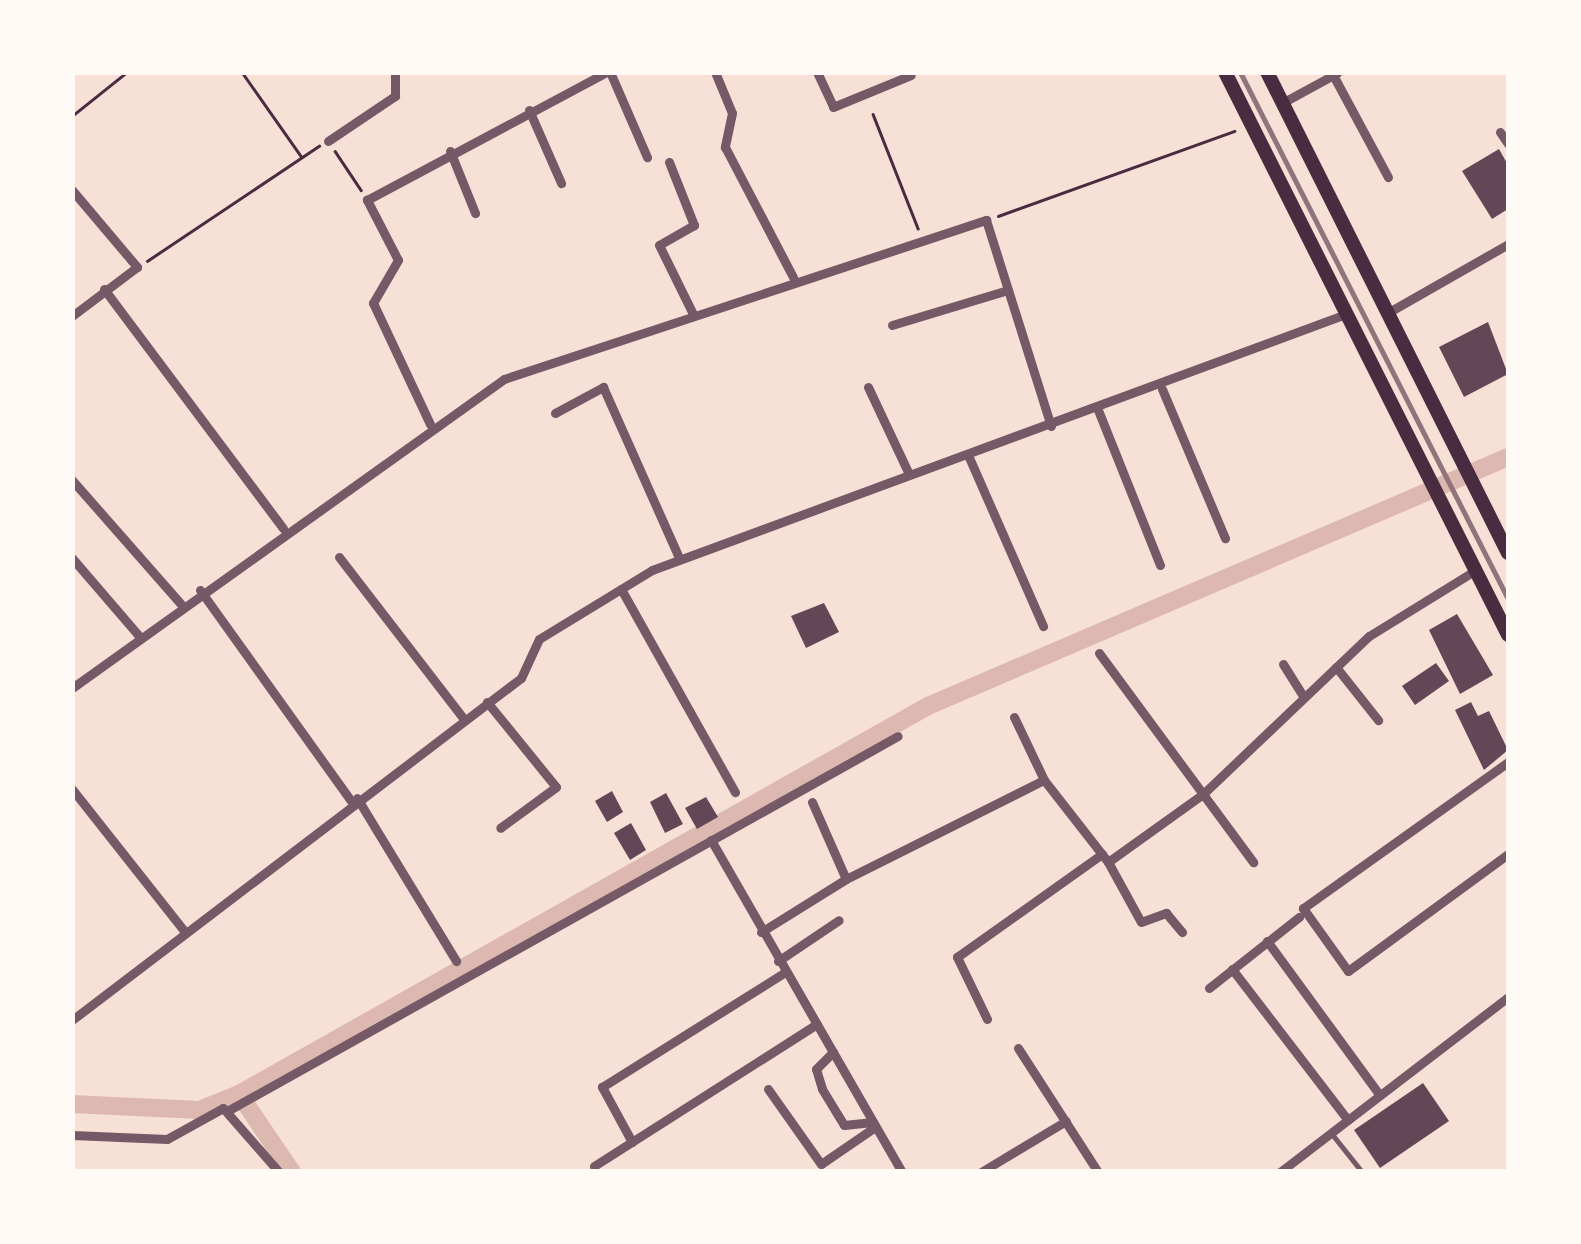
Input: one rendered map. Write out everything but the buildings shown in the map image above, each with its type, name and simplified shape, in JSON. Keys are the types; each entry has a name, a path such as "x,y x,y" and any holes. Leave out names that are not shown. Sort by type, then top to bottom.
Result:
{"main road":[{"path":"1224,72 1508,634"},
{"path":"1267,72 1508,553"}],"street":[{"path":"328,141 396,96 395,72"},
{"path":"430,424 373,303 398,260 367,200 450,151 609,72 647,158"},
{"path":"715,72 732,113 725,147 793,277"},
{"path":"816,72 833,107 911,76"},
{"path":"1282,103 1335,74 1388,177"},
{"path":"529,110 561,184"},
{"path":"1500,132 1508,144"},
{"path":"450,151 476,214"},
{"path":"669,162 694,225 659,245 692,312"},
{"path":"72,190 137,268 72,316"},
{"path":"72,688 283,528 430,424 528,367 793,277 986,220 1051,426"},
{"path":"1389,312 1508,244"},
{"path":"104,290 283,528"},
{"path":"892,325 1008,290"},
{"path":"72,1020 354,800 521,678 539,639 621,588 680,558 909,474 1162,389 1346,314"},
{"path":"868,387 909,474"},
{"path":"555,413 603,388 680,558"},
{"path":"1162,389 1225,538"},
{"path":"1098,410 1160,564"},
{"path":"968,455 1043,626"},
{"path":"72,480 181,604"},
{"path":"339,557 463,718"},
{"path":"72,558 139,636"},
{"path":"987,1019 957,958 1199,797 1303,696 1414,602 1476,570"},
{"path":"621,588 735,792"},
{"path":"200,590 354,800 456,961"},
{"path":"1099,653 1199,797 1253,862"},
{"path":"1283,664 1303,696"},
{"path":"1336,667 1378,720"},
{"path":"487,702 556,787 500,828"},
{"path":"1014,717 1044,780 1105,858 1140,922 1166,913 1182,932"},
{"path":"72,1135 167,1139 232,1108 898,736"},
{"path":"1508,762 1304,908 1348,971 1508,854"},
{"path":"761,932 846,878 1044,780"},
{"path":"72,789 186,932"},
{"path":"812,802 846,878"},
{"path":"711,840 902,1172"},
{"path":"1209,988 1299,916"},
{"path":"778,960 839,920"},
{"path":"1268,942 1379,1094"},
{"path":"1232,969 1348,1120"},
{"path":"632,1142 602,1087 784,972"},
{"path":"1280,1172 1508,998"},
{"path":"594,1166 818,1024"},
{"path":"1018,1048 1098,1172"},
{"path":"833,1052 816,1069 822,1089 844,1125 874,1125"},
{"path":"768,1089 821,1164"},
{"path":"232,1108 279,1172"},
{"path":"982,1172 1066,1121"},
{"path":"810,1172 874,1125"}],"lane":[{"path":"1331,1133 1362,1172"}],"path":[{"path":"72,116 127,72"},
{"path":"242,72 302,158"},
{"path":"873,114 922,239"},
{"path":"986,220 1250,124"},
{"path":"137,268 328,141 367,200"},
{"path":"1508,1071 1508,1093"}],"waterway":[{"path":"72,1104 199,1110 239,1094 928,706 1508,457"},
{"path":"239,1094 292,1172"}],"railway":[{"path":"1240,72 1508,599"}]}
